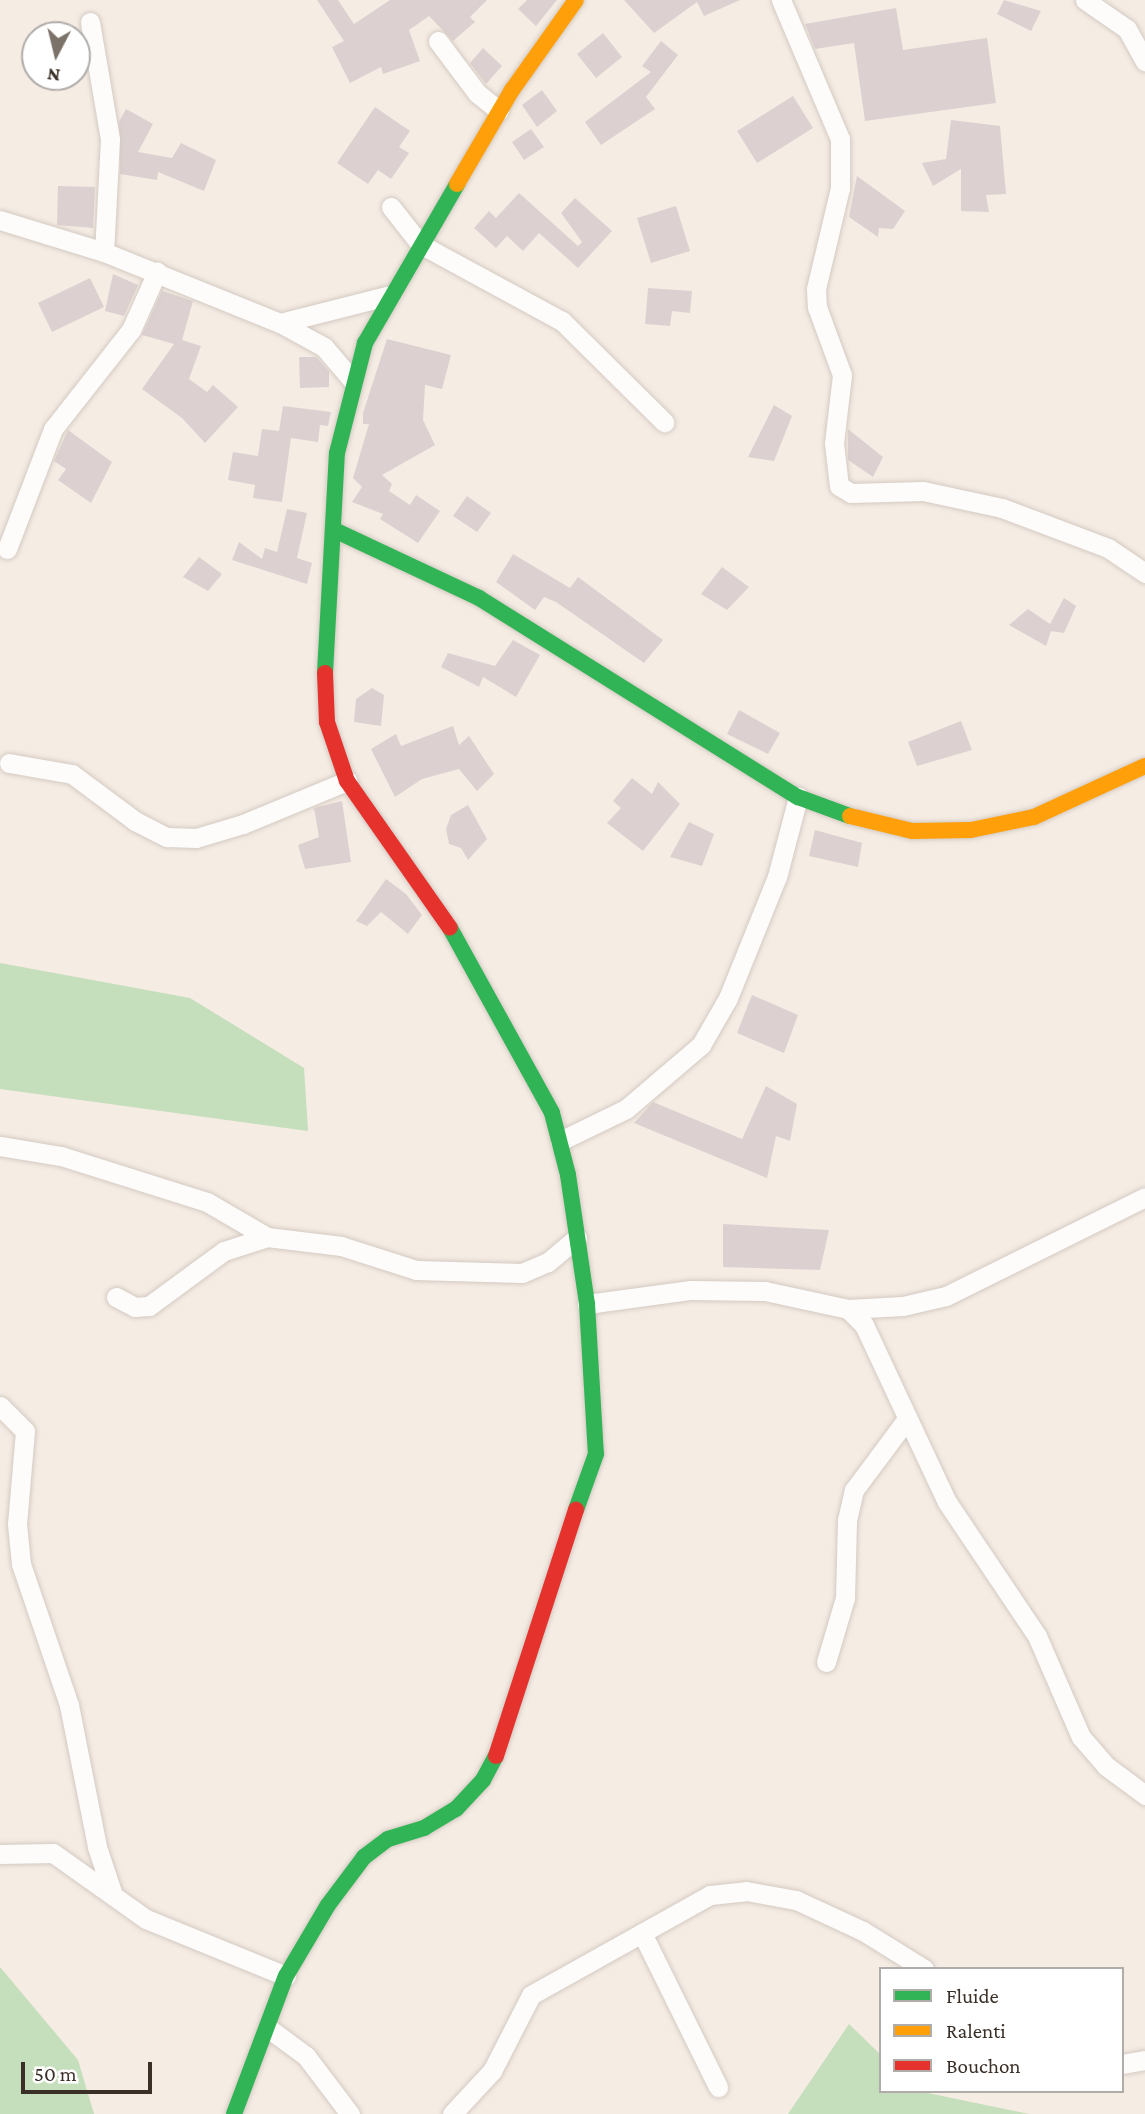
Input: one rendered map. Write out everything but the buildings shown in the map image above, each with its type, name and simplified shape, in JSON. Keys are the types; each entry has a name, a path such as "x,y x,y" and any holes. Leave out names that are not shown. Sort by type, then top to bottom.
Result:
{"street":[{"path":"234,2114 286,1976 328,1905 365,1857 388,1839 425,1828 456,1809 483,1780 506,1736 555,1567 596,1454 587,1304 560,1140 525,1057 465,950 347,781 327,722 337,453 353,381 387,296 499,111 576,0"},
{"path":"781,0 840,139 841,188 816,289 817,307 842,375 834,443 839,486 851,493 923,491 1002,508 1108,548 1145,573"},
{"path":"1085,0 1126,29 1145,61"},
{"path":"91,27 109,118 104,252"},
{"path":"438,41 477,93 499,111"},
{"path":"391,208 420,244 543,306 664,422"},
{"path":"0,220 104,252 280,323 324,346 353,381"},
{"path":"7,549 53,429 131,330 157,272"},
{"path":"280,323 387,296"},
{"path":"334,530 479,598 798,797 912,831 971,830 1034,817 1145,766"},
{"path":"9,764 72,774 135,821 167,837 196,838 243,824 347,781"},
{"path":"560,1140 626,1109 701,1045 728,998 777,877 798,797"},
{"path":"0,1146 61,1156 206,1202 267,1237 341,1246 416,1270 522,1273 548,1262 577,1238"},
{"path":"587,1304 704,1290 765,1292 848,1309 946,1296 1145,1197"},
{"path":"116,1297 135,1307 149,1306 223,1251 267,1237"},
{"path":"848,1309 864,1325 947,1502 1037,1636 1081,1737 1106,1766 1145,1795"},
{"path":"0,1406 25,1431 17,1524 21,1564 69,1705 97,1847 112,1892"},
{"path":"826,1662 845,1598 847,1520 854,1490 907,1419"},
{"path":"0,1854 52,1853 112,1892 146,1919 286,1976"},
{"path":"453,2114 492,2071 531,1995 710,1895 746,1891 796,1900 863,1931 921,1967"},
{"path":"642,1933 718,2087"},
{"path":"268,2028 306,2056 350,2114"},
{"path":"1124,2064 1145,2060"}],"green space":[{"path":"0,963 190,998 304,1068 308,1131 0,1089"},
{"path":"0,1967 78,2060 94,2114 0,2114"},
{"path":"849,2024 879,2053 879,2093 928,2093 1029,2114 788,2114"}],"traffic: fast":[{"path":"325,673 337,453 365,343 457,184"},
{"path":"334,530 479,598 798,797 850,816"},
{"path":"450,928 552,1113 568,1175 587,1304 596,1454 576,1510"},
{"path":"234,2114 286,1976 328,1905 364,1857 388,1839 424,1828 456,1809 483,1780 496,1756"}],"traffic: slow":[{"path":"457,184 512,90 576,0"},
{"path":"850,816 912,831 971,830 1034,817 1145,766"}],"traffic: jam":[{"path":"325,673 327,722 347,781 450,928"},
{"path":"496,1756 576,1510"}]}
